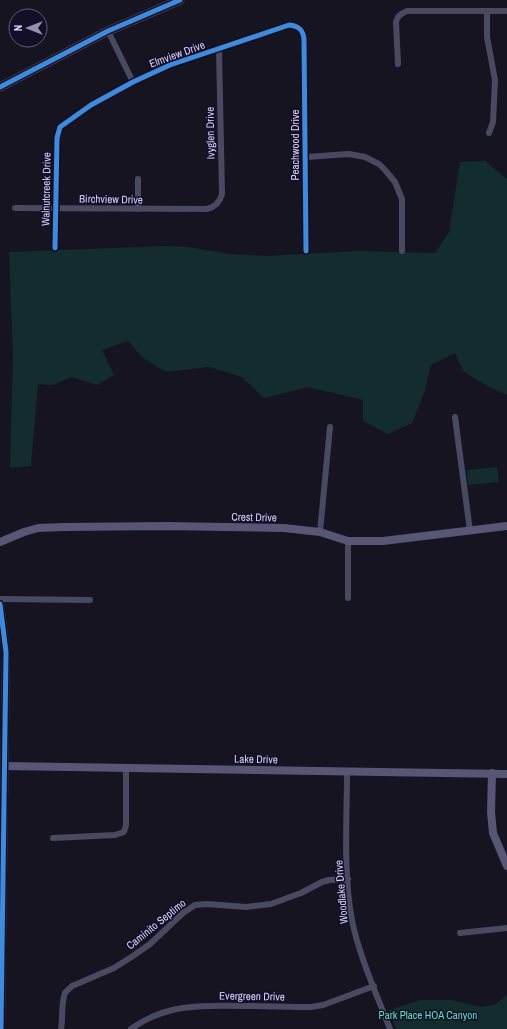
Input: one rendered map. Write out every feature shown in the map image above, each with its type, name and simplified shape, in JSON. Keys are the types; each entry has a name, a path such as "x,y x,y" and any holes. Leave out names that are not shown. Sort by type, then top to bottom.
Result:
{"main road":[{"path":"0,87 167,2 180,0"},
{"name":"Crest Drive","path":"0,542 38,528 64,527 166,526 284,528 320,532 348,542 383,541 507,526"},
{"path":"0,604 6,652 2,689 5,766 2,775 1,1027"},
{"name":"Lake Drive","path":"5,766 507,774"},
{"path":"492,773 491,812 494,833 504,850 507,866"}],"street":[{"path":"398,64 396,19 407,11 507,11"},
{"path":"487,12 487,37 495,80 493,122 489,133"},
{"name":"Elmview Drive","path":"59,130 60,127 91,105 133,82 170,65 289,26 296,26 300,29 303,33 304,40"},
{"path":"108,31 133,82"},
{"name":"Peachwood Drive","path":"304,40 306,251"},
{"name":"Ivyglen Drive","path":"207,209 212,208 220,200 222,194 219,50"},
{"name":"Walnutcreek Drive","path":"55,248 57,138 59,130"},
{"path":"306,157 349,154 364,157 378,164 385,170 395,182 402,199 402,251"},
{"path":"138,179 138,209"},
{"name":"Birchview Drive","path":"15,208 207,209"},
{"path":"455,417 470,531"},
{"path":"320,532 330,427"},
{"path":"348,542 348,598"},
{"path":"0,599 90,600"},
{"path":"53,838 115,835 124,832 126,825 126,768"},
{"name":"Woodlake Drive","path":"347,772 348,879 352,919 356,936 390,1029"},
{"name":"Caminito Septimo","path":"61,1029 65,994 72,986 114,968 133,956 150,944 183,913 194,905 207,904 246,907 271,904 301,893 322,882 348,879"},
{"path":"460,933 507,928"},
{"name":"Evergreen Drive","path":"131,1029 141,1022 165,1011 181,1007 203,1005 311,1007 323,1005 374,986"}],"green space":[{"path":"485,161 507,179 507,395 487,386 463,371 455,353 431,365 425,390 412,423 388,434 363,421 363,400 308,387 264,398 242,377 209,367 166,372 142,357 128,341 102,350 114,375 97,385 72,377 53,385 38,384 31,466 10,468 13,354 9,252 166,246 188,247 229,254 267,256 358,251 435,253 449,232 460,162"},
{"path":"497,467 499,482 468,485 467,470"},
{"name":"Park Place HOA Canyon","path":"507,995 507,1029 396,1029 389,1010 421,1000 452,1000 480,1007 494,1005"}],"cycle path":[{"path":"0,87 108,31 180,0"},
{"path":"55,248 57,138 60,127 91,105 133,82 170,65 289,25 300,29 303,33 304,39 306,251"},
{"path":"0,604 6,652 1,1029"}]}
